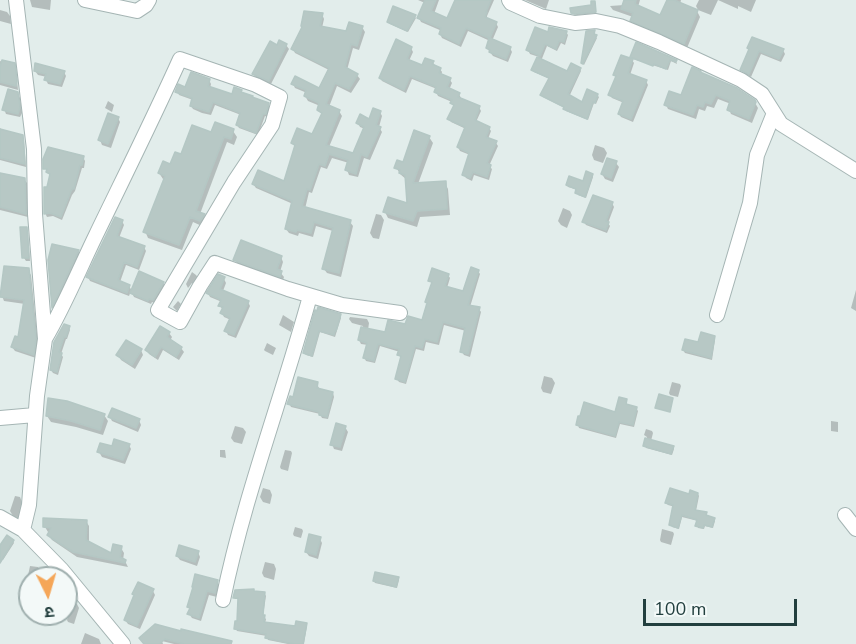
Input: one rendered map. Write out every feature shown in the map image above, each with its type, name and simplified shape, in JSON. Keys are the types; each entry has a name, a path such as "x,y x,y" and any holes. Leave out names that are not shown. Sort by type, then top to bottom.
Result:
{"street":[{"path":"16,0 34,149 35,214 45,339 35,415 29,505 23,530"},
{"path":"85,0 136,11 146,5 149,0"},
{"path":"509,0 540,16 575,23 596,21 620,26 741,80 762,94 781,124 856,171"},
{"path":"45,339 148,130 180,59 280,97 272,125 234,182 158,310 180,322 215,263 288,290 342,305 400,313"},
{"path":"717,315 750,203 757,155 774,113"},
{"path":"222,600 235,546 310,296"},
{"path":"0,418 35,415"},
{"path":"845,515 856,529"},
{"path":"0,517 23,530 62,570 123,644"}],"building":[{"path":"425,0 436,0 431,11 447,18 455,0 491,0 485,17 497,22 490,38 511,47 506,59 489,52 490,50 486,48 489,38 466,28 459,44 439,34 441,28 417,18"},
{"path":"624,0 636,0 635,4 660,15 667,0 674,0 698,10 684,44 630,21 633,13 621,9"},
{"path":"591,1 595,1 596,12 571,13 570,8 591,5"},
{"path":"393,6 416,15 407,31 387,22"},
{"path":"304,11 323,13 320,26 346,31 349,22 363,26 357,46 351,44 345,67 358,74 349,89 335,83 326,104 340,110 326,145 353,153 364,127 356,123 360,114 369,119 373,108 381,111 376,125 381,127 367,157 361,154 356,174 345,170 348,160 329,154 325,166 319,164 302,206 351,220 339,273 322,269 333,228 314,222 311,233 285,229 292,201 252,184 258,170 284,181 295,145 291,143 297,128 312,134 322,113 317,110 319,103 304,96 306,90 291,84 295,76 319,88 329,68 291,49 302,27"},
{"path":"535,27 548,32 549,27 567,31 564,42 559,41 556,49 545,44 540,56 526,50"},
{"path":"595,30 594,34 597,35 583,64 581,63 586,31"},
{"path":"752,37 784,49 779,59 759,51 749,74 740,70"},
{"path":"396,39 412,47 407,59 422,65 425,58 434,61 432,64 441,68 439,73 451,78 447,87 460,93 458,97 480,106 475,120 490,127 486,137 497,141 487,163 491,165 487,177 473,172 470,178 462,175 469,153 457,147 465,127 447,119 454,105 450,103 452,100 434,92 436,87 410,76 404,90 379,78"},
{"path":"279,40 287,44 269,81 252,74 270,41 277,45"},
{"path":"636,42 677,60 676,62 670,60 666,69 630,57"},
{"path":"621,55 633,59 628,73 647,80 631,119 618,114 623,101 608,95"},
{"path":"537,57 567,71 571,63 581,68 568,94 582,102 587,89 598,94 587,119 563,109 564,107 540,95 549,78 531,70"},
{"path":"2,60 15,63 16,86 0,82"},
{"path":"35,63 65,71 60,84 44,80 46,74 34,71"},
{"path":"692,67 737,88 755,100 749,119 727,110 730,101 716,95 711,104 705,102 703,107 697,105 693,115 664,105 669,91 681,95"},
{"path":"191,72 210,79 208,86 232,94 234,87 269,103 256,133 236,125 240,113 213,102 209,112 190,106 192,98 175,92 178,84 185,87"},
{"path":"8,89 18,92 20,107 18,114 2,110"},
{"path":"108,113 119,117 108,144 98,140"},
{"path":"215,122 234,129 231,139 224,137 196,211 205,214 200,221 190,217 179,245 143,232 165,176 158,173 163,161 170,164 175,152 181,154 192,125 211,132"},
{"path":"0,129 23,135 25,164 0,158"},
{"path":"414,130 430,136 413,183 446,181 447,209 417,211 413,221 383,212 388,197 407,203 405,175 394,168 397,160 403,162"},
{"path":"48,147 84,156 74,189 71,191 61,217 50,213 44,214 44,187 47,187 50,174 46,172 47,169 43,169 43,159"},
{"path":"607,158 617,161 611,178 601,174"},
{"path":"586,171 593,174 585,197 575,193 576,189 566,185 569,176 583,181"},
{"path":"0,173 25,178 26,214 0,207"},
{"path":"593,195 613,202 606,221 609,222 606,230 582,222"},
{"path":"115,217 123,220 117,236 145,246 137,267 124,262 118,280 130,285 127,293 86,277"},
{"path":"20,227 27,227 29,258 22,258"},
{"path":"241,240 282,256 277,269 282,271 280,277 233,260"},
{"path":"52,244 79,250 52,308 48,260"},
{"path":"4,266 29,268 36,339 34,355 11,347 15,336 18,337 24,300 0,297"},
{"path":"471,267 479,270 468,305 480,307 468,354 460,352 465,328 443,322 437,342 425,339 422,348 415,346 405,382 395,379 401,356 397,355 399,349 378,344 374,361 363,358 367,343 358,340 361,327 385,332 388,320 405,324 408,316 422,320 432,282 428,281 432,268 449,274 445,286 463,291"},
{"path":"139,271 164,282 153,300 148,301 130,293"},
{"path":"218,274 225,277 220,289 249,301 234,335 224,331 230,318 220,313 223,307 218,306 221,300 206,293"},
{"path":"318,307 341,314 334,335 319,331 312,356 303,353 315,310 317,311"},
{"path":"64,324 70,326 59,352 62,353 57,372 50,370 54,342"},
{"path":"160,326 170,332 167,337 182,347 176,357 161,347 155,357 145,350"},
{"path":"701,332 715,336 711,358 682,350 685,339 698,342"},
{"path":"126,340 142,349 132,365 116,355"},
{"path":"298,377 318,382 317,388 333,392 327,417 319,415 319,412 287,404 290,396 293,397"},
{"path":"659,394 673,398 670,412 655,408"},
{"path":"619,397 627,399 626,404 637,407 633,425 619,422 615,436 576,425 584,402 615,412"},
{"path":"48,398 67,401 105,414 100,430 46,416"},
{"path":"112,408 140,419 136,428 108,417"},
{"path":"336,423 346,426 340,447 330,445"},
{"path":"645,438 674,446 671,454 643,446"},
{"path":"114,439 130,444 123,460 97,452 100,443 112,446"},
{"path":"670,488 689,494 690,490 698,493 695,510 707,512 706,515 715,518 712,527 695,526 697,520 682,515 678,528 669,525 673,505 665,503"},
{"path":"43,518 87,520 86,540 111,553 113,544 122,546 120,557 126,560 125,563 73,552 47,535 51,528 43,527"},
{"path":"309,534 321,537 316,555 305,552"},
{"path":"7,535 14,540 0,563 0,545"},
{"path":"179,545 199,551 195,562 176,556"},
{"path":"375,572 399,577 396,587 373,581"},
{"path":"195,574 218,580 215,593 207,591 199,618 187,614"},
{"path":"138,582 154,589 137,626 124,620"},
{"path":"254,589 254,591 265,592 264,622 295,626 296,621 307,623 303,644 265,638 266,634 234,629 235,621 237,621 238,598 233,598 235,590"},
{"path":"155,624 232,641 231,644 184,644 165,639 159,644 144,644 139,638"}]}
